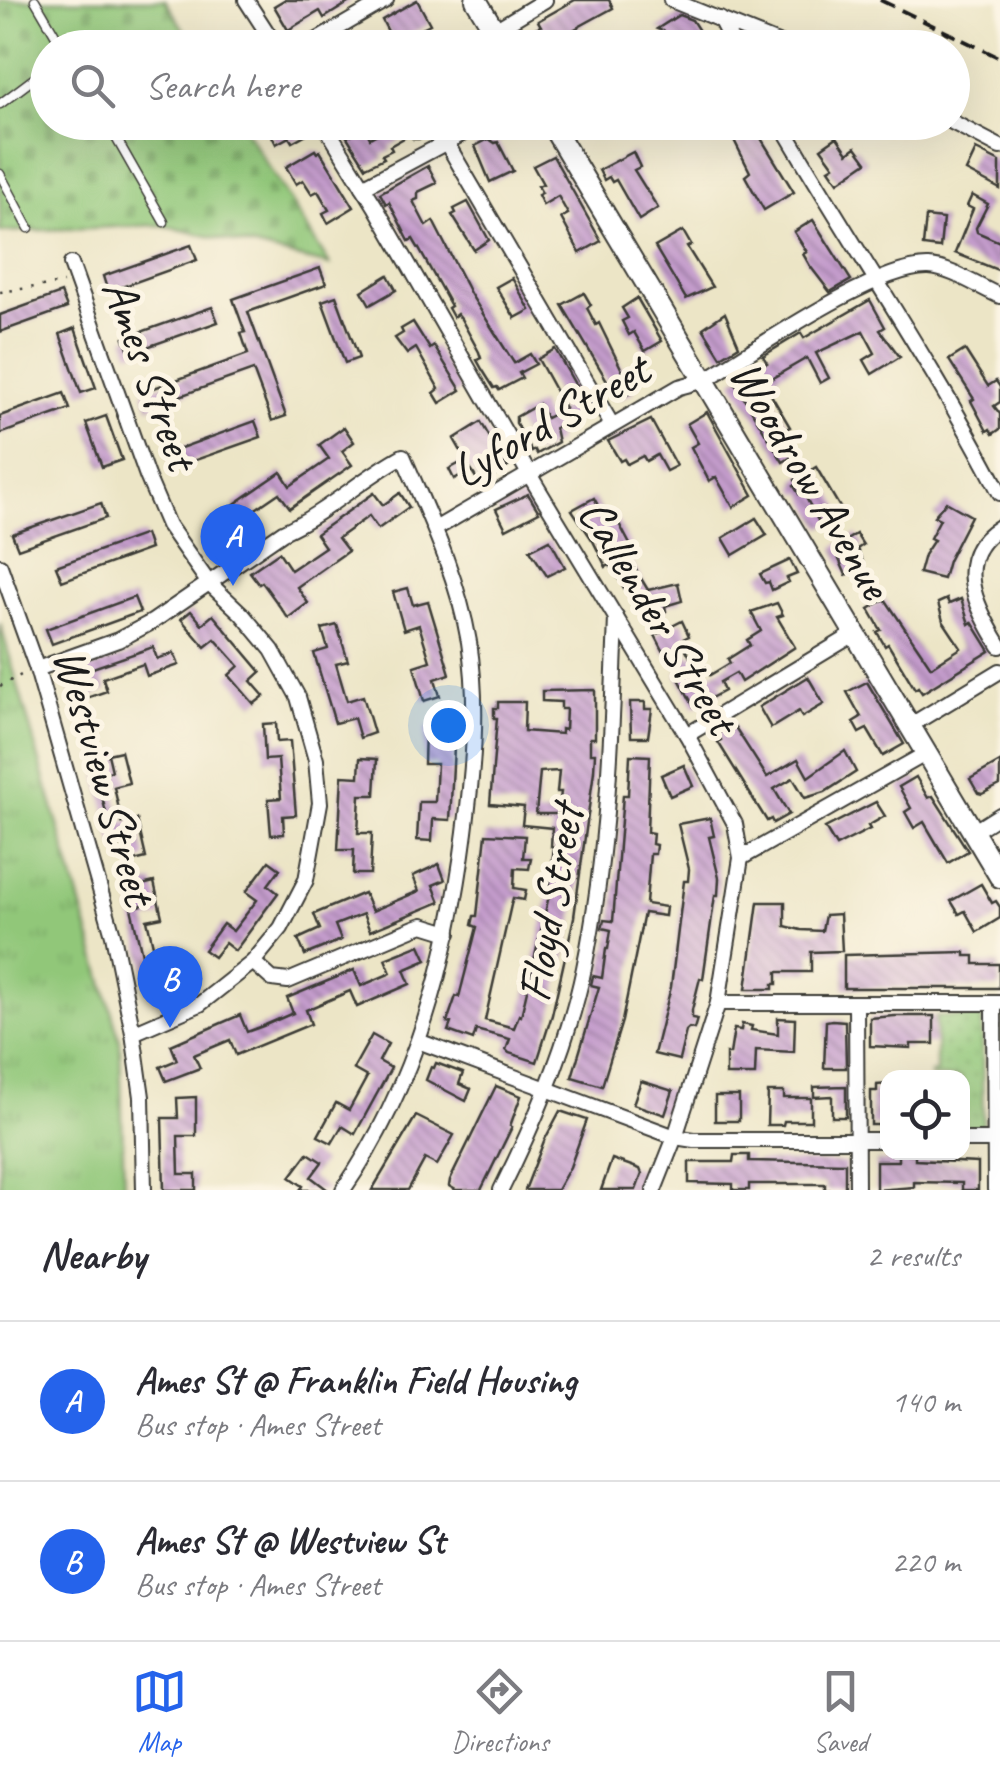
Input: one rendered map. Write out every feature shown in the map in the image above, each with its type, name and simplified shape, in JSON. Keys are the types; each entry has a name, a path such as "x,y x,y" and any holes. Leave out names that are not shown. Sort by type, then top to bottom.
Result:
{"street":[{"path":"246,0 265,30"},
{"path":"335,30 386,0"},
{"path":"476,0 494,30"},
{"path":"511,30 546,0"},
{"path":"672,0 747,30"},
{"path":"720,19 726,30"},
{"path":"970,131 1000,147"},
{"name":"Callender Street","path":"334,140 687,735 735,824 741,858 718,1003 654,1190"},
{"path":"364,187 450,140"},
{"name":"Woodrow Avenue","path":"561,140 1000,877"},
{"path":"791,140 921,351 1000,492"},
{"path":"446,142 612,425"},
{"name":"Ames Street","path":"71,264 161,510 208,582 272,650 298,697 316,760 320,803 306,880 281,928 253,962 200,1004 133,1033"},
{"name":"Lyford Street","path":"435,530 678,387 705,380 875,279 910,268 934,267 1000,296"},
{"path":"31,671 118,640 152,622 403,456 462,606 474,682 476,732 449,933 437,989 397,1092 361,1165 344,1190"},
{"path":"1000,526 987,535 970,569 976,602 1000,646"},
{"name":"Westview Street","path":"0,566 113,935 142,1098 144,1190"},
{"name":"Floyd Street","path":"501,1190 546,1089 584,971 596,899 613,734 616,616"},
{"path":"687,735 856,633"},
{"path":"911,725 1000,671"},
{"path":"741,858 927,753"},
{"path":"972,832 1000,815"},
{"path":"253,962 272,979 288,981 414,928 424,926 449,933"},
{"path":"718,1003 997,1003 994,1190"},
{"path":"856,1003 857,1190"},
{"path":"418,1040 675,1137 880,1140"},
{"path":"970,1140 997,1140"}],"lane":[{"path":"35,0 52,30"},
{"path":"0,104 30,82"},
{"path":"116,140 164,222"},
{"path":"0,174 29,228"}],"path":[{"path":"0,292 78,281"},
{"path":"0,686 31,671"}],"green space":[{"path":"0,0 165,0 184,30 30,30 30,140 252,140 330,265 161,225 0,232"},
{"path":"0,623 120,1041 124,1190 0,1190"},
{"path":"936,1016 982,1017 983,1125 978,1129 970,1129 970,1070 936,1070"}],"building":[{"path":"284,0 353,0 324,18 320,11 288,30 274,6"},
{"path":"417,0 430,24 418,30 387,30 382,20"},
{"path":"575,0 609,0 613,8 573,30 534,30 541,26 538,21"},
{"path":"679,15 692,20 698,30 660,30"},
{"path":"349,140 400,140 390,146 392,150 382,155 384,158 366,167"},
{"path":"487,140 498,142 513,171 490,182 475,146"},
{"path":"734,140 762,140 794,192 764,210 745,176 750,172"},
{"path":"839,140 848,153 856,147 867,162 838,182 829,169 834,166 821,148"},
{"path":"315,150 320,151 354,207 328,223 323,213 329,210 318,191 312,194 303,180 296,184 286,167"},
{"path":"976,150 1000,162 1000,189 966,171"},
{"path":"633,152 640,167 634,170 658,208 639,220 616,180 604,180 599,170"},
{"path":"553,156 601,241 580,253 561,218 568,214 558,196 543,205 538,195 542,193 538,186 543,184 533,166"},
{"path":"428,166 437,183 418,192 418,199 413,201 426,226 433,221 471,295 514,363 530,354 536,364 519,373 522,378 499,390 482,369 477,360 481,358 479,352 461,319 457,314 453,317 448,308 451,306 413,239 409,241 389,202 386,204 380,193"},
{"path":"972,195 988,204 976,228 1000,242 1000,271 955,253 973,209 967,206"},
{"path":"468,202 489,240 474,250 452,215 456,213 454,209"},
{"path":"926,217 943,219 940,248 923,246"},
{"path":"813,220 851,280 830,292 810,266 803,254 807,252 794,232"},
{"path":"683,231 691,245 687,247 712,287 686,299 655,247"},
{"path":"191,245 197,260 108,292 103,276"},
{"path":"320,268 326,284 248,312 286,416 272,421 253,370 149,407 143,392 248,354 233,299"},
{"path":"388,275 396,290 370,305 362,291"},
{"path":"512,278 530,310 515,318 496,287"},
{"path":"61,293 67,308 0,332 0,315"},
{"path":"584,293 591,305 587,308 596,325 599,323 623,372 635,366 640,375 630,380 635,391 618,399 562,305"},
{"path":"336,296 359,358 345,363 322,301"},
{"path":"637,298 662,341 645,351 622,321 628,318 622,308"},
{"path":"870,300 885,327 880,330 900,357 872,374 864,360 875,353 863,331 816,353 829,378 820,383 807,358 764,383 790,427 784,430 798,453 783,462 733,380 767,363 763,356 801,333 804,338"},
{"path":"212,307 218,322 130,353 124,338"},
{"path":"725,313 739,346 721,357 703,328"},
{"path":"413,322 430,349 434,346 461,390 440,403 434,393 439,389 416,348 407,354 395,338"},
{"path":"75,328 96,388 81,393 60,334"},
{"path":"555,349 589,409 555,428 558,442 537,454 532,452 516,417 539,404 546,418 565,408 538,359"},
{"path":"965,350 988,386 996,381 1000,387 1000,402 994,406 1000,414 1000,429 993,434 990,429 987,431 971,401 974,399 949,360"},
{"path":"64,393 70,409 0,434 0,416"},
{"path":"707,412 753,495 733,507 716,477 709,481 691,447 698,443 687,424"},
{"path":"106,416 122,460 102,467 86,423"},
{"path":"651,420 676,466 666,471 657,455 646,461 643,456 627,464 624,459 620,461 608,441"},
{"path":"255,421 261,437 173,468 167,453"},
{"path":"481,422 500,455 503,453 508,461 508,467 480,484 471,470 454,479 449,469 466,460 454,439"},
{"path":"344,427 354,442 342,451 352,465 290,508 279,493 254,510 263,523 232,545 223,532 242,518 233,505 281,472 290,486 329,459 319,445"},
{"path":"816,467 844,514 822,528 803,492 799,494 794,486 795,480"},
{"path":"374,493 383,505 400,493 409,507 378,529 369,516 338,538 348,551 297,587 308,603 288,618 250,572 279,552 291,570 325,547 316,534"},
{"path":"528,494 539,512 506,529 496,509"},
{"path":"594,498 605,518 614,514 635,554 628,557 648,590 678,583 682,601 665,606 666,611 647,616 642,613 634,583 624,588 610,565 606,567 572,510"},
{"path":"946,502 971,516 943,579 919,573 940,519 934,516"},
{"path":"101,503 106,518 18,549 12,534"},
{"path":"756,518 767,535 733,555 723,538"},
{"path":"145,534 150,549 62,581 56,566"},
{"path":"856,534 863,545 857,549 864,564 846,575 834,548"},
{"path":"550,540 565,567 547,576 530,550"},
{"path":"790,560 797,574 772,590 760,574"},
{"path":"408,588 413,605 428,601 450,674 435,679 440,696 424,701 414,666 430,661 419,625 404,630 393,592"},
{"path":"134,597 140,612 52,644 46,629"},
{"path":"885,599 931,667 961,648 943,621 938,603 947,599 949,604 961,599 969,624 972,622 990,651 922,693 918,687 915,689 877,632 881,630 869,609"},
{"path":"777,603 783,615 777,617 795,647 741,682 736,673 720,682 724,691 694,707 676,673 680,671 670,651 665,654 655,635 682,621 689,636 681,640 690,657 699,653 710,675 730,663 728,659 750,645 747,640 761,631 751,612"},
{"path":"191,611 202,624 213,615 261,672 251,681 264,696 254,704 229,675 239,666 215,639 205,647 181,619"},
{"path":"337,625 348,661 336,664 347,701 363,696 374,733 360,738 354,718 335,723 314,653 328,649 322,629"},
{"path":"153,647 157,659 174,653 179,665 147,676 143,664 103,678 107,691 75,702 70,690 89,683 84,671"},
{"path":"808,677 824,704 802,717 799,711 771,728 759,707"},
{"path":"867,682 904,744 883,756 867,729 859,733 853,722 861,717 847,692"},
{"path":"595,690 595,738 590,738 590,753 595,753 574,917 537,1062 509,1053 506,1050 510,1039 476,1030 473,1040 448,1031 451,1023 447,1022 456,996 459,997 477,927 472,925 477,916 486,834 525,836 523,858 531,858 529,869 515,868 514,888 526,890 524,900 513,898 485,1020 514,1028 521,1016 548,900 554,848 552,828 522,825 524,807 490,804 497,718 494,708 498,708 498,702 525,702 524,731 561,734 561,729 565,730 566,709 561,709 561,702 542,701 542,691","holes":["559,771 557,792 561,792 558,814 536,814 540,772"]},
{"path":"630,702 645,702 645,709 652,709 648,737 631,737"},
{"path":"276,723 277,742 290,741 296,815 283,816 284,834 271,835 268,799 281,798 278,759 265,760 263,724"},
{"path":"733,724 767,777 798,759 808,777 845,751 856,772 825,792 805,798 793,778 774,789 789,814 773,823 771,819 767,821 718,742 721,740 717,734"},
{"path":"425,728 438,728 437,746 454,747 450,820 433,819 432,841 417,840 419,802 435,802 437,764 424,764"},
{"path":"121,751 129,783 114,787 122,823 137,819 146,858 134,861 129,843 114,847 97,775 112,771 108,754"},
{"path":"630,755 650,756 647,832 653,833 652,844 656,845 655,854 650,854 646,904 666,907 665,916 644,913 622,1021 602,1086 572,1077 599,987 591,985 593,976 602,978 608,949 611,930 602,928 604,920 613,921"},
{"path":"360,758 377,759 375,795 360,795 358,833 372,833 370,874 353,874 354,850 338,850 342,776 359,777"},
{"path":"1000,762 1000,785 978,793 970,779"},
{"path":"684,765 693,786 670,796 661,775"},
{"path":"916,777 968,851 948,863 924,822 914,828 905,812 911,808 899,787"},
{"path":"876,802 885,816 868,826 870,829 836,846 825,828"},
{"path":"710,818 718,895 703,979 700,978 692,1010 692,1018 697,1019 694,1029 686,1031 679,1060 654,1054 671,987 684,881 688,881 689,869 678,824"},
{"path":"269,861 280,869 268,885 278,893 235,951 225,943 214,957 204,950 223,924 233,931 257,900 246,892"},
{"path":"439,864 445,880 433,885 440,902 370,931 363,914 335,925 341,940 305,955 298,939 320,929 314,914 364,893 372,911 419,891 413,876"},
{"path":"154,882 162,917 147,920 156,958 171,954 179,987 166,990 162,972 147,976 131,908 146,904 142,885"},
{"path":"981,884 992,903 996,901 1000,907 1000,918 977,932 965,911 959,914 951,901"},
{"path":"758,902 785,902 785,926 801,930 822,931 825,915 840,914 842,951 811,952 811,972 777,972 773,989 746,989"},
{"path":"420,945 427,960 404,970 410,984 357,1007 350,991 306,1010 311,1024 236,1055 230,1040 194,1055 200,1068 166,1081 160,1067 177,1060 171,1045 240,1015 247,1032 263,1026 293,1013 287,998 354,970 361,986 391,973 385,959"},
{"path":"965,952 965,956 974,956 974,964 999,964 999,988 844,988 844,955"},
{"path":"934,1016 934,1044 911,1044 911,1048 870,1046 870,1018"},
{"path":"778,1018 795,1019 794,1052 756,1050 755,1075 726,1075 726,1054 730,1054 734,1029 741,1030 742,1024 752,1026 751,1030 778,1034"},
{"path":"826,1021 845,1021 846,1068 824,1068"},
{"path":"372,1035 388,1044 379,1061 391,1068 355,1134 342,1126 332,1143 318,1136 336,1103 349,1110 367,1077 353,1069"},
{"path":"436,1063 463,1073 459,1084 471,1089 466,1101 426,1080"},
{"path":"641,1081 673,1091 665,1115 633,1104"},
{"path":"880,1085 880,1125 871,1125 871,1091 877,1091"},
{"path":"496,1086 521,1096 512,1127 481,1190 456,1190 449,1186 450,1180"},
{"path":"846,1086 846,1117 832,1117 832,1096 814,1097 814,1087"},
{"path":"768,1092 784,1092 784,1098 811,1098 811,1121 767,1125"},
{"path":"715,1096 739,1096 739,1121 715,1121"},
{"path":"196,1097 196,1136 178,1136 179,1174 196,1174 196,1190 164,1190 162,1118 178,1118 177,1098"},
{"path":"560,1111 587,1120 570,1167 557,1190 525,1190 544,1141"},
{"path":"416,1116 454,1135 437,1165 425,1159 408,1190 372,1190"},
{"path":"308,1153 322,1162 311,1177 328,1190 300,1190 303,1186 290,1177"},
{"path":"734,1155 749,1155 749,1161 845,1163 845,1190 825,1190 825,1184 749,1184 749,1190 733,1190 733,1184 689,1183 689,1162 733,1162"},
{"path":"612,1159 640,1169 636,1190 601,1190"},
{"path":"876,1161 978,1163 978,1190 962,1190 962,1183 914,1182 914,1187 876,1190"}],"railway":[{"path":"880,0 942,30"},
{"path":"970,44 1000,58"}],"place":[{"name":"Ames St @ Franklin Field Housing","path":"233,586"},
{"name":"Ames St @ Westview St","path":"170,1028"}]}
